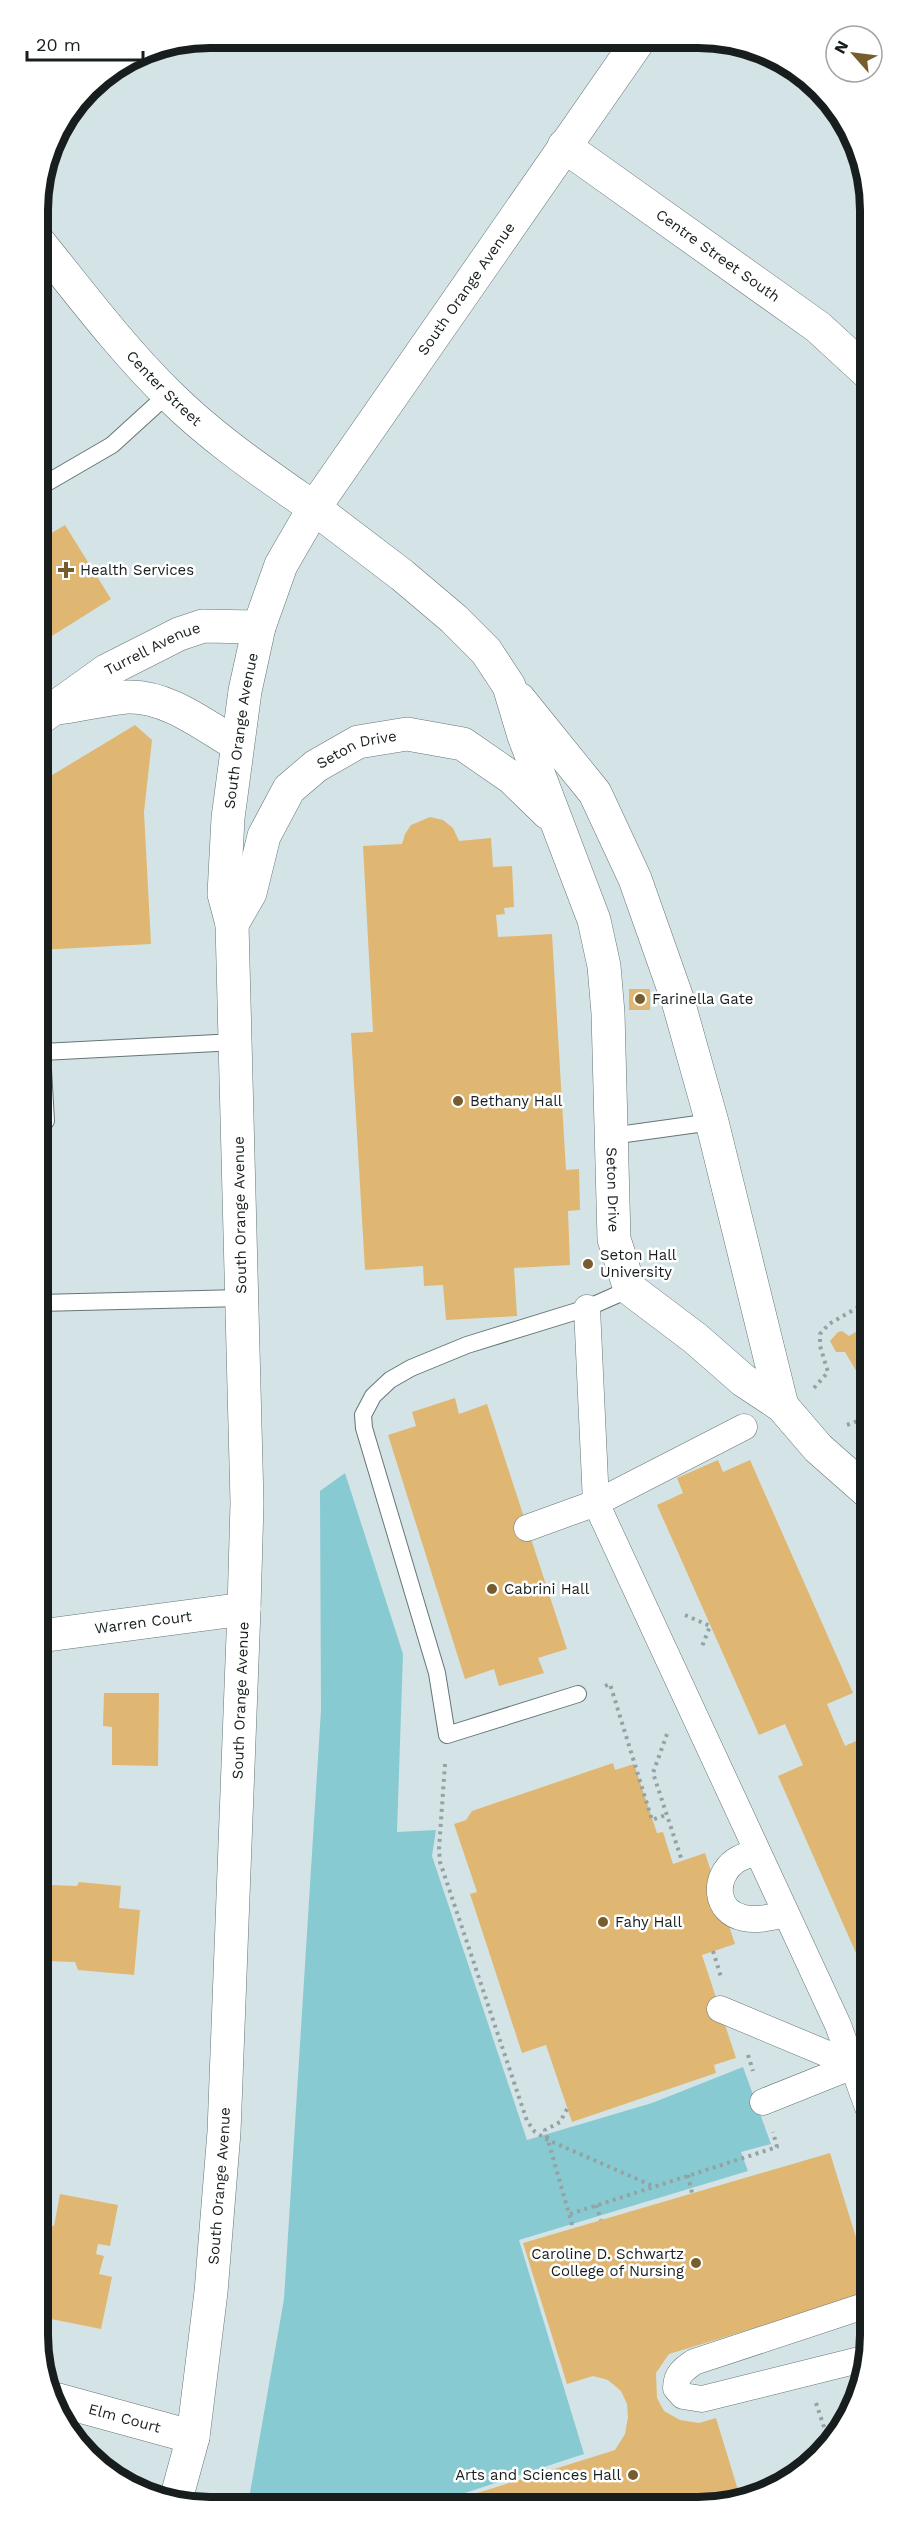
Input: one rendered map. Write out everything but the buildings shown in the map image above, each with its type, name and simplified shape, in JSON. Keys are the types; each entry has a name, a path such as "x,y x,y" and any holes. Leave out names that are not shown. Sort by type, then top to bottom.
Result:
{"street":[{"name":"South Orange Avenue","path":"178,2494 193,2437 211,2292 224,2132 244,1609 247,1503 236,1042 232,924 224,894 228,818 236,744 245,691 259,627 281,565 314,508 633,48"},
{"name":"Centre Street South","path":"564,146 818,327 860,366"},
{"name":"Center Street","path":"48,253 120,342 168,394 245,460 314,508"},
{"name":"Seton Drive","path":"314,508 402,575 454,619 486,651 509,686 524,736 594,920 604,966 608,1013 614,1239 630,1289"},
{"name":"Turrell Avenue","path":"48,713 106,671 179,634 203,626 259,627"},
{"path":"509,686 595,793 635,879 678,1001 712,1122 782,1406"},
{"name":"Turrell Avenue","path":"48,714 128,697 145,699 183,712 236,744"},
{"name":"Seton Drive","path":"232,924 250,893 264,836 289,789 316,766 358,742 407,734 463,744 512,778 555,819"},
{"path":"630,1289 695,1338 743,1380 782,1406 818,1448 860,1484"},
{"path":"587,1308 596,1503 785,1914 838,2025 860,2060"},
{"path":"527,1528 596,1503 744,1427"},
{"name":"Warren Court","path":"48,1635 244,1609"},
{"path":"757,1852 735,1861 725,1872 719,1885 720,1899 728,1911 743,1918 762,1919 785,1914"},
{"path":"727,2012 860,2062"},
{"path":"763,2102 860,2064"},
{"path":"858,2360 702,2399 683,2396 676,2388 676,2381 681,2371 694,2362 860,2307"},
{"name":"Elm Court","path":"62,2401 193,2437"}],"lane":[{"path":"48,482 112,445 168,394"},
{"path":"48,1052 236,1042"},
{"path":"611,1136 712,1122"},
{"path":"578,1694 447,1735 437,1673 364,1428 363,1415 380,1388 411,1368 467,1345 587,1308 630,1289"},
{"path":"48,1303 242,1298"}],"path":[{"path":"811,1391 828,1372 820,1346 820,1334 829,1324 860,1306"},
{"path":"837,1428 860,1420"},
{"path":"578,1694 610,1684 652,1820 668,1815"},
{"path":"447,1735 439,1849 441,1862 527,2121 535,2132 548,2140 653,2186"},
{"path":"570,2214 777,2146 763,2102 727,2012 713,1951"},
{"path":"567,2109 560,2122 546,2130 573,2228"},
{"path":"688,2175 693,2193"},
{"path":"596,2205 601,2220"}],"shaded area":[{"path":"345,1473 403,1654 397,1832 436,1830 432,1856 527,2140 652,2103 743,2067 771,2144 741,2152 748,2171 519,2240 584,2454 452,2497 249,2497 284,2299 321,1710 320,1491"}],"place":[{"name":"Health Services","path":"66,570"},
{"name":"Farinella Gate","path":"640,999"},
{"name":"Bethany Hall","path":"458,1101"},
{"name":"Seton Hall University","path":"588,1264"},
{"name":"Cabrini Hall","path":"492,1589"},
{"name":"Fahy Hall","path":"603,1922"},
{"name":"Caroline D. Schwartz College of Nursing","path":"696,2263"},
{"name":"Arts and Sciences Hall","path":"633,2475"}]}
